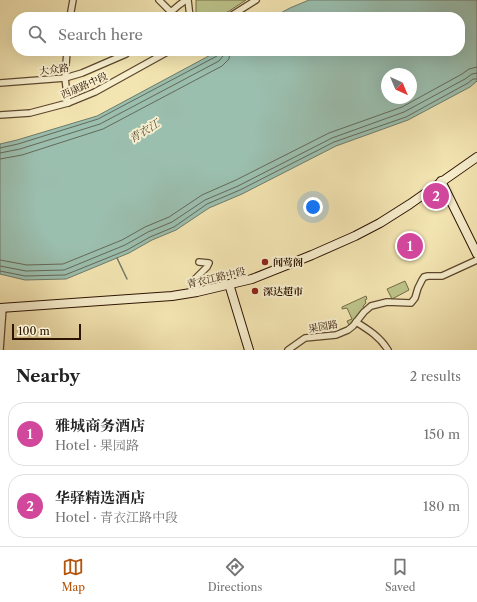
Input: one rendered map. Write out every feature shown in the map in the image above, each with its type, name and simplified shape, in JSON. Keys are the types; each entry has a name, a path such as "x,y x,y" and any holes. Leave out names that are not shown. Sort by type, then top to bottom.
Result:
{"main road":[{"name":"青衣江路中段","path":"2,308 172,296 197,292 262,275 355,236 380,223 477,157"},
{"path":"441,181 477,254"},
{"path":"229,284 249,350"}],"street":[{"path":"71,12 73,0"},
{"path":"160,0 171,12 187,0 189,12"},
{"path":"237,12 256,0"},
{"path":"67,56 65,78 68,103"},
{"name":"大众路","path":"0,83 65,78 82,73 121,56"},
{"name":"西康路中段","path":"0,115 30,113 68,103 95,92 158,56"},
{"name":"果园路","path":"288,350 305,338 336,335 348,330 364,312 372,306 387,302 411,303 416,298 418,288 424,277 442,276 477,260"},
{"path":"197,292 196,279 209,263 199,262"},
{"path":"0,350 2,308"},
{"path":"356,322 383,342 388,350"}],"green space":[{"path":"196,0 246,0 228,12 196,12"},
{"path":"405,281 409,290 392,299 387,289"},
{"path":"366,296 366,303 363,306 364,309 352,325 349,325 347,321 352,319 347,308 342,309 342,307"}],"water":[{"name":"青衣江","path":"309,0 477,0 477,81 470,87 408,120 336,146 242,194 209,208 176,230 152,240 129,253 66,279 25,280 0,274 0,144 97,116 209,56 465,56 465,12 282,12"}],"waterway":[{"path":"117,258 127,279"}],"place":[{"name":"华驿精选酒店","path":"436,196"},
{"name":"雅城商务酒店","path":"410,246"},
{"name":"闻莺阁","path":"265,262"},
{"name":"深达超市","path":"255,291"}]}
